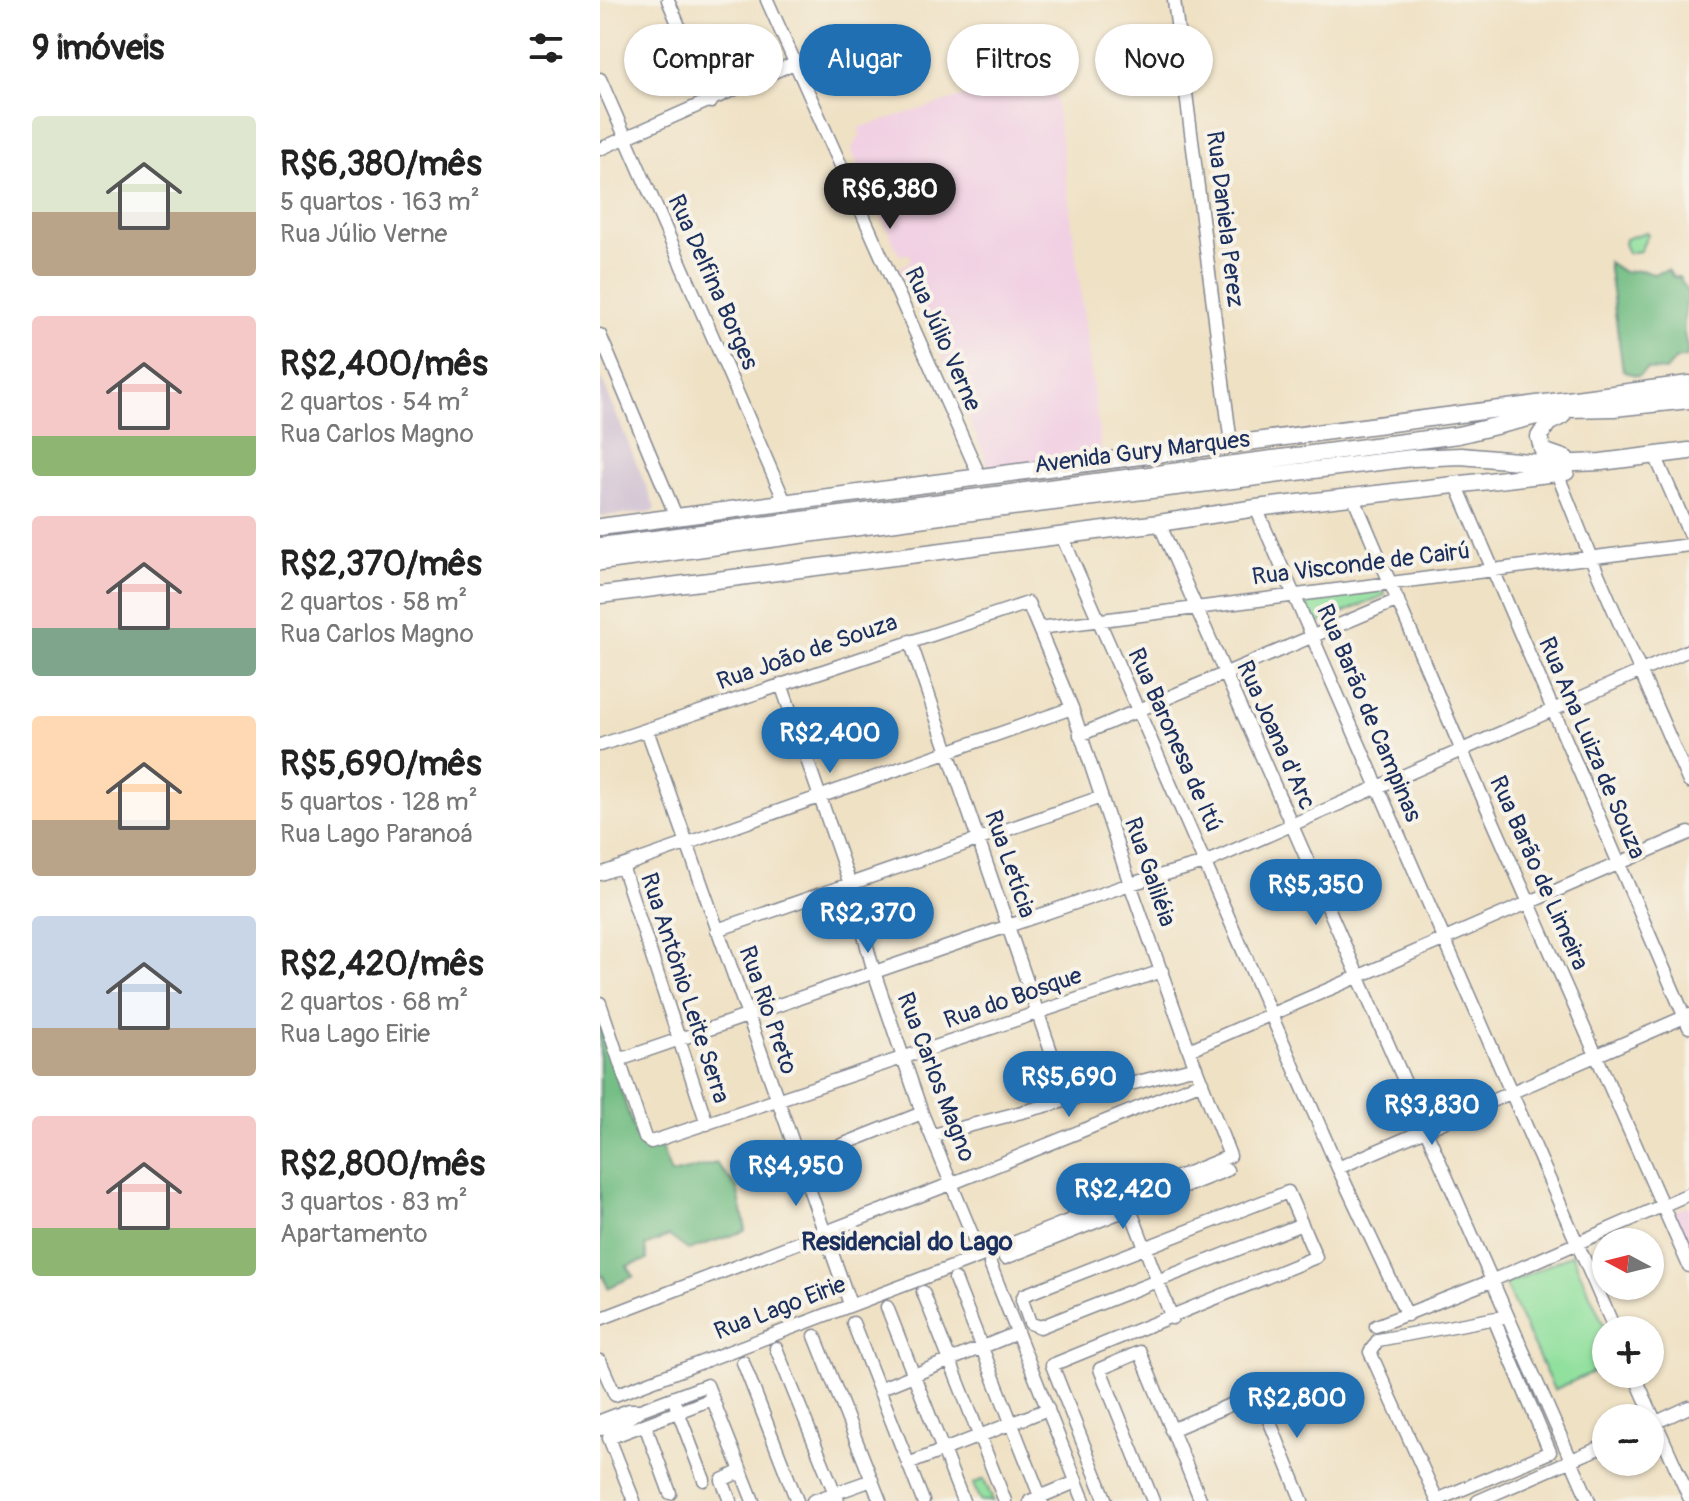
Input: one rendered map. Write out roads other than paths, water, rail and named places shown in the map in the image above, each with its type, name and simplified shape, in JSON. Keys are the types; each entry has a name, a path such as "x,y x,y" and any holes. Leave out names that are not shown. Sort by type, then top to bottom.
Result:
{"main road":[{"name":"Avenida Gury Marques","path":"600,546 1458,435 1567,407 1689,384"},
{"path":"1614,408 1651,390"},
{"name":"Avenida Gury Marques","path":"600,527 1231,444 1567,407 1614,408 1689,400"},
{"path":"1567,407 1548,423 1539,437 1551,463 1561,459 1601,462"},
{"name":"Avenida Gury Marques","path":"600,562 948,515 1412,458 1461,456 1551,463 1601,462 1689,451"},
{"name":"Avenida Gury Marques","path":"601,594 1256,508 1457,486 1551,463"},
{"path":"706,533 761,505"},
{"path":"600,553 646,541"}],"street":[{"path":"668,0 711,102"},
{"name":"Rua Júlio Verne","path":"767,0 980,477"},
{"name":"Rua Daniela Perez","path":"1174,0 1231,444"},
{"path":"600,149 794,63"},
{"name":"Rua Delfina Borges","path":"600,79 785,502"},
{"path":"600,335 676,516"},
{"path":"1655,455 1689,533"},
{"path":"1551,463 1689,782"},
{"name":"Rua Ana Luiza de Souza","path":"1457,486 1687,1020"},
{"name":"Rua Barão de Limeira","path":"1353,496 1689,1266"},
{"name":"Rua Barão de Campinas","path":"1256,508 1609,1316"},
{"name":"Rua Joana d'Arc","path":"1159,523 1491,1281 1500,1318"},
{"name":"Rua Baronesa de Itú","path":"1061,534 1338,1168 1407,1315"},
{"name":"Rua Visconde de Cairú","path":"1039,628 1689,545"},
{"path":"1080,735 1398,600"},
{"name":"Rua Galiléia","path":"1028,603 1072,708 1130,884 1230,1156"},
{"name":"Rua João de Souza","path":"600,745 1028,603"},
{"name":"Rua Letícia","path":"910,641 1068,1101"},
{"path":"600,1003 619,1060 1130,884 1205,863 1689,650"},
{"name":"Rua Carlos Magno","path":"781,684 850,884 874,972 922,1113 1017,1333 1084,1501"},
{"path":"600,874 1072,708"},
{"name":"Rua Rio Preto","path":"647,730 850,1304"},
{"path":"717,930 1101,797"},
{"path":"1189,1050 1689,833"},
{"name":"Rua Antônio Leite Serra","path":"622,866 707,1124"},
{"name":"Rua do Bosque","path":"619,1060 645,1138 651,1142 1162,971"},
{"path":"1338,1168 1595,1055 1687,1020"},
{"path":"933,1135 1196,1067"},
{"path":"600,1319 953,1183 1202,1082"},
{"path":"799,1162 922,1113"},
{"name":"Rua Lago Eirie","path":"600,1361 615,1395 850,1304 985,1260 1230,1156"},
{"path":"1005,1258 1227,1170"},
{"path":"1106,1501 1052,1365 1316,1257 1302,1224 1288,1192 1028,1292 1022,1300 1030,1323 1040,1327 1302,1224"},
{"path":"1376,1326 1577,1245 1689,1194"},
{"path":"1130,1209 1172,1318"},
{"path":"955,1279 1012,1423 1038,1500 1076,1482"},
{"path":"923,1292 1005,1501"},
{"path":"887,1307 963,1501"},
{"path":"1500,1318 1550,1452 1437,1500 1371,1349 1378,1340 1500,1318"},
{"path":"1500,1318 1589,1501"},
{"path":"853,1323 923,1501"},
{"path":"879,1389 1017,1333"},
{"path":"815,1336 880,1501"},
{"path":"776,1348 837,1497"},
{"path":"1153,1501 1100,1369 1140,1352 1201,1501"},
{"path":"743,1362 797,1501"},
{"path":"600,1429 617,1426 640,1410 707,1385 753,1501"},
{"path":"1171,1430 1258,1393 1302,1501"},
{"path":"673,1399 704,1480"},
{"path":"634,1501 609,1438 712,1399"},
{"path":"1664,1418 1689,1407"},
{"path":"908,1464 1048,1409"},
{"path":"600,1421 629,1410 640,1410"},
{"path":"645,1425 670,1493"},
{"path":"1664,1446 1689,1497"},
{"path":"1482,1500 1592,1451"},
{"path":"730,1501 722,1480 741,1471"},
{"path":"813,1501 837,1497 872,1480"}],"district":[{"name":"Residencial do Lago","path":"907,1242"}]}
